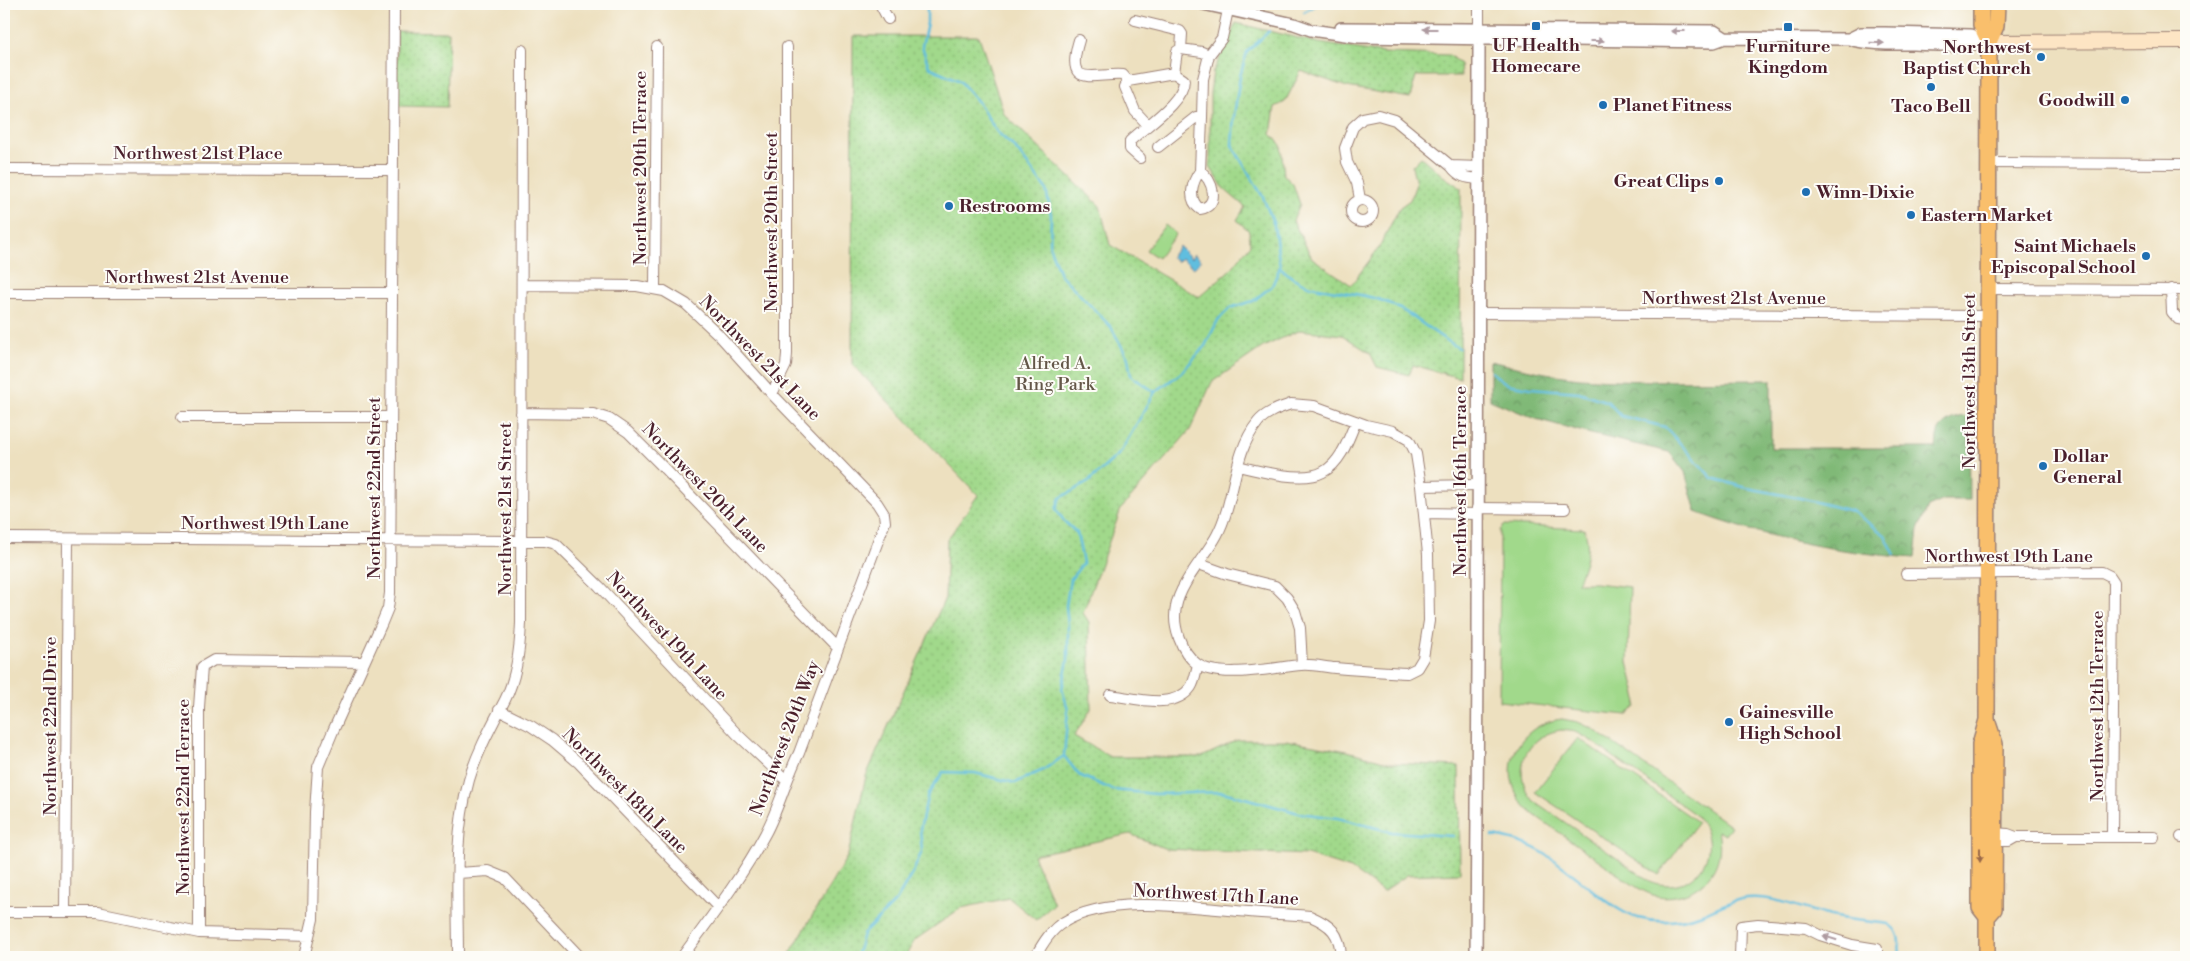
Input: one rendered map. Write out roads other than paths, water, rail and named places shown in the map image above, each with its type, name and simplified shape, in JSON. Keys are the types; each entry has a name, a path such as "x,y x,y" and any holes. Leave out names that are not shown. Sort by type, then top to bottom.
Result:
{"main road":[{"name":"Northwest 13th Street","path":"1981,4 1981,26 1989,42"},
{"name":"Northwest 13th Street","path":"1987,957 1987,917 1980,908 1980,744 1987,720 1989,42 1996,26 1997,4"},
{"path":"1989,42 2186,40"},
{"name":"Northwest 13th Street","path":"1987,720 1995,744 1994,909 1987,917"},
{"path":"1980,744 1988,762 1988,832 1994,837"}],"street":[{"name":"Northwest 22nd Street","path":"304,957 313,919 314,812 318,767 388,608 391,540 394,4"},
{"path":"880,4 888,19"},
{"path":"1203,4 1294,24 1311,30 1359,38 1714,31 1724,38 1849,39 1862,43 1970,45 1989,42"},
{"name":"Northwest 16th Terrace","path":"1476,957 1479,4"},
{"path":"1200,170 1201,92 1209,55 1222,38 1228,10"},
{"path":"1135,20 1180,31 1182,34 1181,49 1177,51 1174,73"},
{"path":"1849,39 1862,33 1885,33 1971,35 1989,42"},
{"path":"1079,40 1074,57 1075,66 1079,72 1090,78 1123,75 1128,81"},
{"name":"Northwest 20th Terrace","path":"655,288 657,47"},
{"name":"Northwest 20th Street","path":"772,394 786,365 787,354 787,47"},
{"path":"1181,49 1209,55"},
{"name":"Northwest 21st Street","path":"458,957 458,873 461,812 470,777 499,710 506,699 519,657 521,622 522,50"},
{"path":"1128,81 1174,73 1184,80 1183,89 1172,104 1130,141 1130,149 1140,158"},
{"path":"1128,81 1125,88 1129,100 1135,111 1148,125"},
{"path":"1183,89 1201,92"},
{"path":"1360,199 1357,183 1347,162 1345,148 1352,127 1363,118 1378,115 1395,120 1451,166 1460,176 1479,179"},
{"path":"1158,147 1196,117 1202,117"},
{"path":"1989,163 2186,164"},
{"path":"1451,166 1479,167"},
{"name":"Northwest 21st Place","path":"4,169 392,170"},
{"name":"Northwest 21st Lane","path":"522,285 637,286 655,288 686,304 718,334 772,394 877,503 884,514"},
{"path":"1988,289 2186,290"},
{"path":"2171,289 2172,312 2178,320 2186,320"},
{"name":"Northwest 21st Avenue","path":"4,293 391,293"},
{"name":"Northwest 21st Avenue","path":"1479,313 1988,316"},
{"path":"1291,404 1314,406 1356,421 1393,431 1409,440 1416,454 1425,513 1429,621 1423,658 1417,668 1407,673 1302,665 1273,670 1237,671 1212,670 1198,664 1187,652 1174,624 1176,606 1183,588 1218,533 1231,498 1245,445 1259,421 1276,409 1291,404"},
{"name":"Northwest 20th Lane","path":"521,413 593,414 610,419 659,463 837,648"},
{"path":"182,417 391,417"},
{"path":"1238,466 1287,475 1305,476 1322,473 1336,461 1356,421"},
{"path":"1422,486 1477,485"},
{"path":"1425,513 1565,509"},
{"name":"Northwest 20th Way","path":"682,957 718,907 765,834 778,809 786,780 799,753 885,522 884,514"},
{"name":"Northwest 19th Lane","path":"4,538 545,541 556,544 599,586 737,734 786,780"},
{"name":"Northwest 22nd Drive","path":"65,912 68,539"},
{"path":"1199,564 1228,574 1275,586 1287,598 1295,611 1300,628 1302,665"},
{"name":"Northwest 19th Lane","path":"1906,574 2102,572 2110,576"},
{"name":"Northwest 12th Terrace","path":"2110,576 2114,582 2112,836"},
{"name":"Northwest 22nd Terrace","path":"199,934 200,681 202,667 214,660 364,662"},
{"path":"1110,695 1167,702 1182,697 1192,686 1198,664"},
{"name":"Northwest 18th Lane","path":"499,710 531,726 552,740 579,763 718,907"},
{"path":"1994,837 2010,841 2016,837 2154,837"},
{"path":"458,873 488,871 505,878 580,957"},
{"name":"Northwest 17th Lane","path":"1035,957 1049,936 1062,923 1078,915 1135,906 1180,906 1310,916 1328,924 1340,945 1341,957"},
{"path":"4,912 98,912 199,934 309,936"},
{"path":"1740,957 1741,926 1758,924 1806,928 1820,936 1852,945 1877,949 1877,957"}],"water":[{"path":"1179,246 1191,258 1194,254 1201,260 1194,268 1181,258 1177,262 1171,257"}],"waterway":[{"path":"927,4 927,23 922,46 929,67 960,81 978,102 997,132 1015,148 1046,189 1051,215 1050,248 1060,274 1111,327 1128,358 1131,376 1155,392"},
{"path":"1304,12 1318,4"},
{"path":"1269,31 1247,52 1240,76 1232,145 1263,197 1274,225 1280,267"},
{"path":"1280,267 1304,284 1367,296 1388,303 1399,308 1459,348"},
{"path":"856,957 863,934 896,901 913,872 922,851 920,829 928,794 943,772 975,773 1015,783 1043,770 1064,756 1068,709 1062,689 1068,660 1066,606 1070,580 1083,563 1077,533 1064,521 1056,509 1060,498 1087,483 1120,453 1155,392 1181,373 1205,346 1218,320 1230,308 1253,301 1272,286 1280,267"},
{"path":"1491,372 1507,384 1579,392 1608,402 1621,416 1665,427 1712,478 1747,488 1800,498 1852,511 1885,535 1895,555"},
{"path":"1064,756 1079,775 1113,790 1156,794 1223,792 1299,813 1338,818 1392,832 1453,836"},
{"path":"1492,836 1523,843 1536,849 1560,864 1611,904 1627,914 1638,918 1655,921 1680,920 1697,916 1741,899 1769,899 1825,915 1888,924 1897,934 1900,957"}],"place":[{"name":"UF Health Homecare","path":"1536,26"},
{"name":"Furniture Kingdom","path":"1788,27"},
{"name":"Northwest Baptist Church","path":"2041,57"},
{"name":"Taco Bell","path":"1931,87"},
{"name":"Goodwill","path":"2125,100"},
{"name":"Planet Fitness","path":"1603,105"},
{"name":"Great Clips","path":"1719,181"},
{"name":"Winn-Dixie","path":"1806,192"},
{"name":"Restrooms","path":"949,206"},
{"name":"Eastern Market","path":"1911,215"},
{"name":"Saint Michaels Episcopal School","path":"2146,256"},
{"name":"Dollar General","path":"2043,466"},
{"name":"Gainesville High School","path":"1729,722"}],"park label":[{"name":"Alfred A. Ring Park","path":"1055,373"}]}
